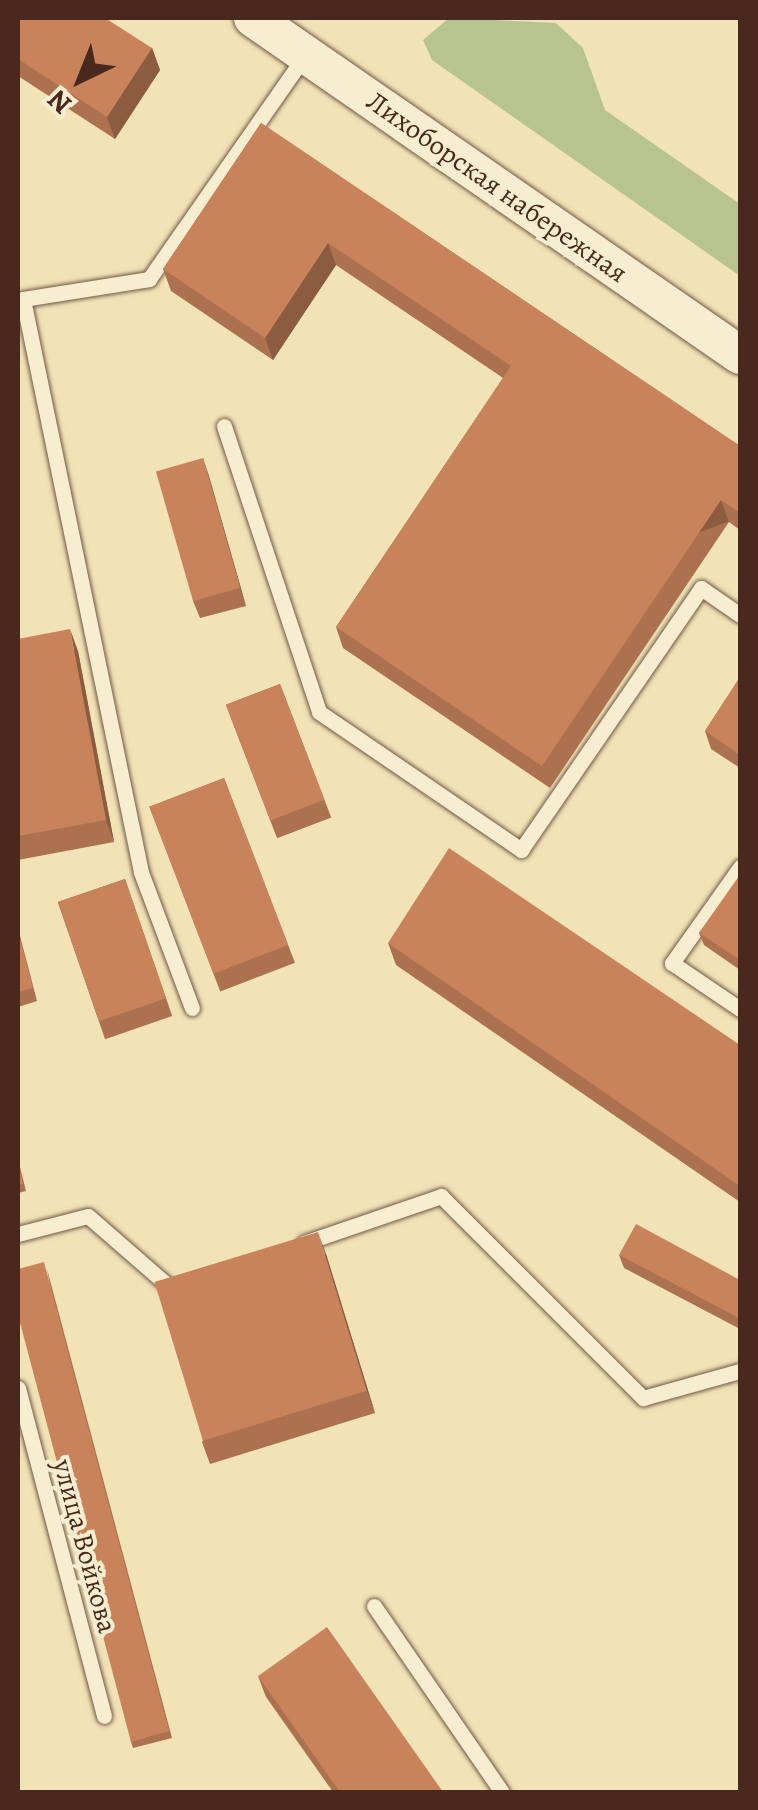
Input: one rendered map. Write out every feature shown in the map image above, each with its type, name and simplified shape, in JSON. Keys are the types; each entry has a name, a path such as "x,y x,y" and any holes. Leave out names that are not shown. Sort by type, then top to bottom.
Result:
{"street":[{"name":"Лихоборская набережная","path":"253,18 740,356"}],"lane":[{"path":"192,1008 141,872 23,299 149,279 306,54"},
{"path":"224,426 320,712 520,850 701,588 740,614"},
{"path":"740,866 672,962 740,1008"},
{"path":"280,1252 442,1196 643,1398 740,1371"},
{"path":"18,1234 88,1216 172,1289 190,1283"},
{"name":"улица Войкова","path":"18,1388 104,1716"},
{"path":"374,1606 502,1792"}],"green space":[{"path":"449,18 556,23 583,48 605,110 740,204 740,276 432,60 423,40"}],"building":[{"path":"18,18 105,18 152,48 107,117 18,59"},
{"path":"261,123 740,446 740,513 721,500 542,766 336,627 511,366 328,243 265,338 163,269"},
{"path":"203,458 240,588 193,601 156,472"},
{"path":"70,629 106,820 18,836 18,639"},
{"path":"740,677 740,755 705,731"},
{"path":"280,684 324,800 270,821 226,705"},
{"path":"224,778 288,945 213,974 149,807"},
{"path":"449,848 740,1045 740,1186 388,943"},
{"path":"740,877 740,960 699,933"},
{"path":"125,879 166,998 99,1021 58,902"},
{"path":"18,932 33,988 18,992"},
{"path":"636,1224 740,1280 739,1318 619,1255"},
{"path":"318,1232 367,1391 203,1441 154,1282"},
{"path":"44,1262 169,1731 131,1742 18,1315 18,1269"},
{"path":"327,1627 443,1792 340,1792 258,1676"}]}
